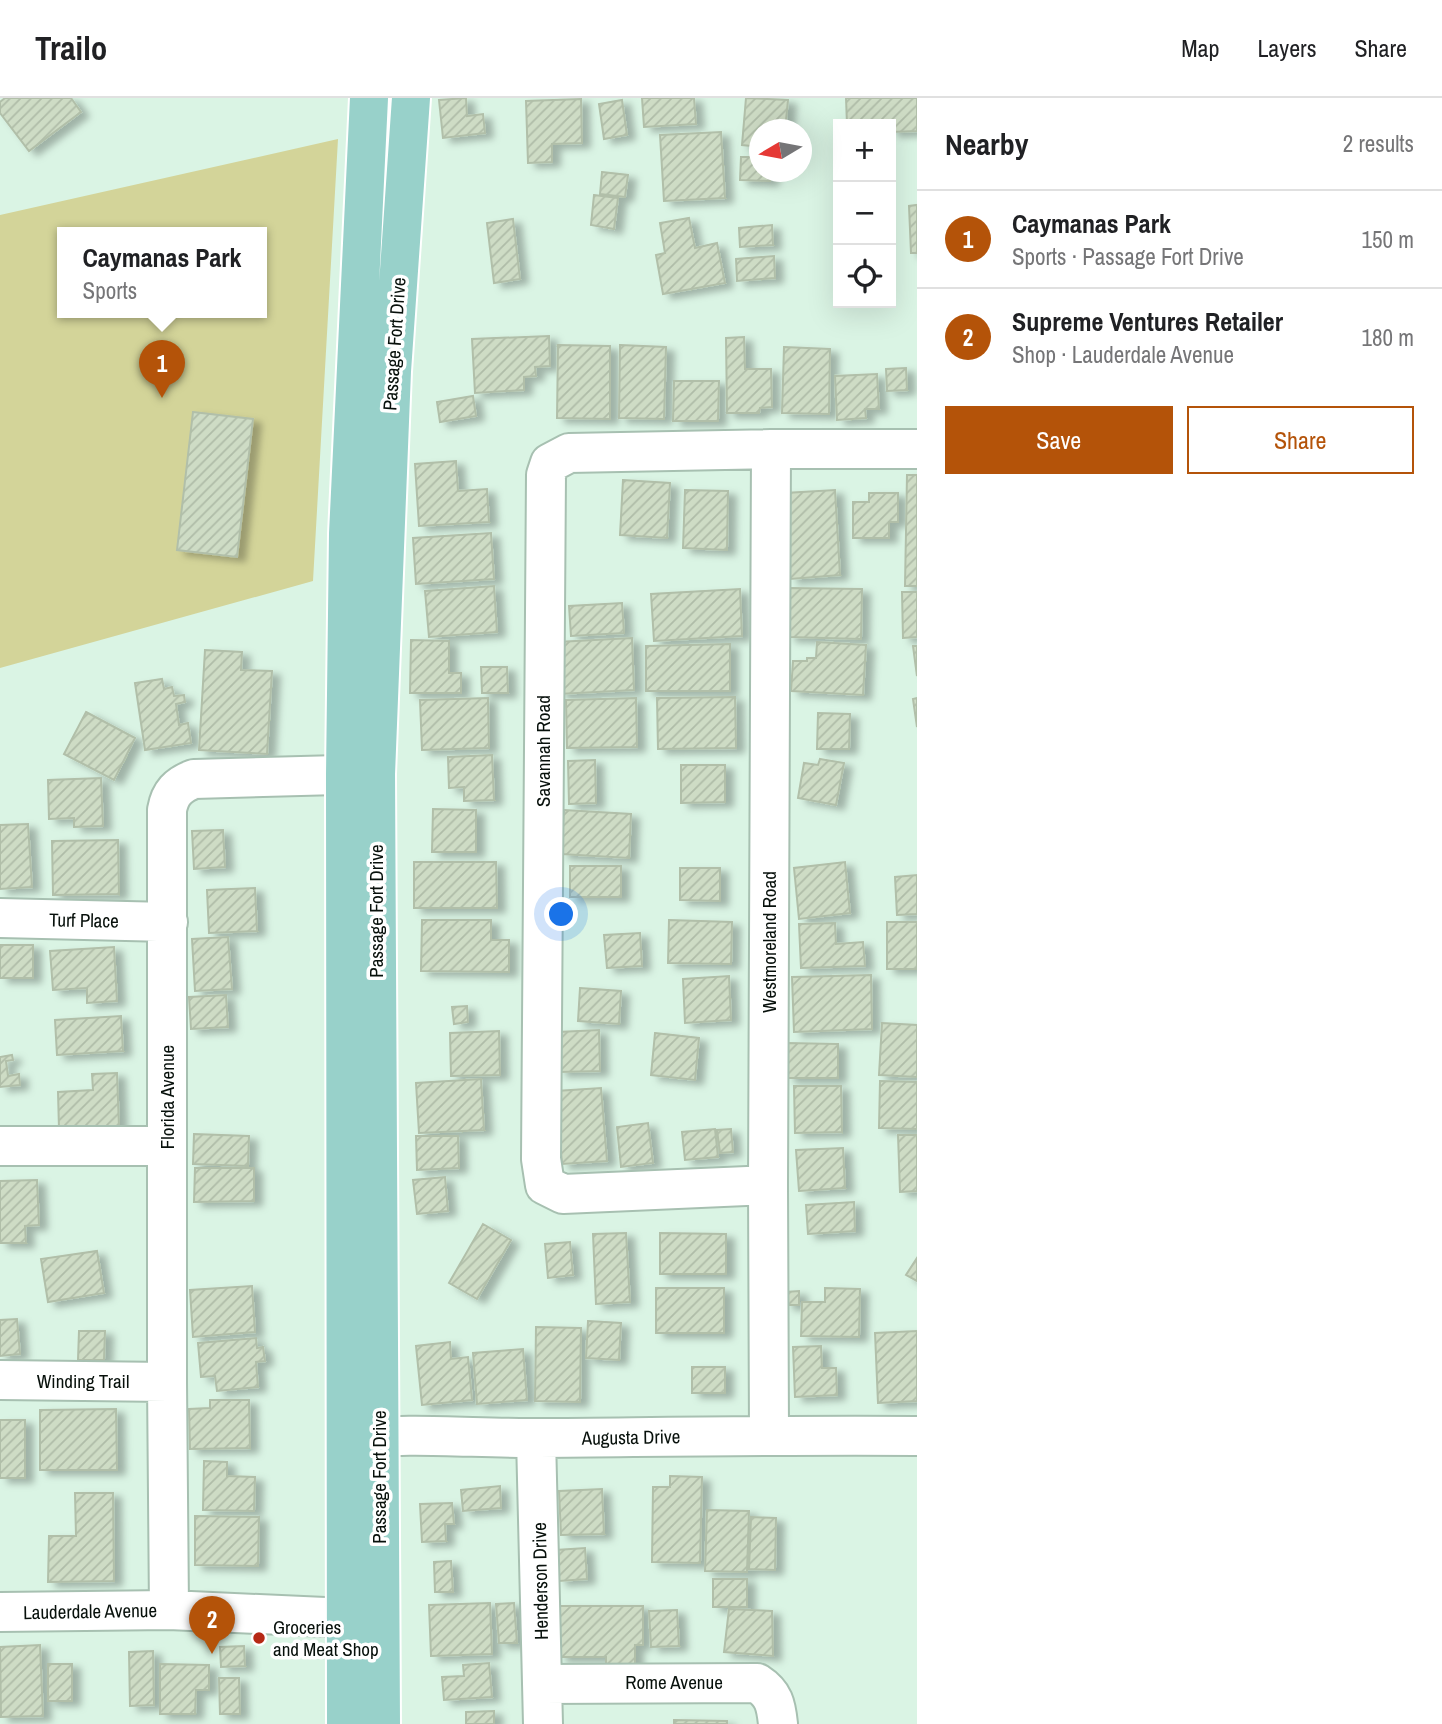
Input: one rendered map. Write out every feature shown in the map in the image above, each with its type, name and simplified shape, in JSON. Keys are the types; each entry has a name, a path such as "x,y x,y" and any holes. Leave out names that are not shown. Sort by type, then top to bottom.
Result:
{"main road":[{"name":"Passage Fort Drive","path":"369,98 348,534 360,775 362,1438 381,1724"},
{"name":"Passage Fort Drive","path":"360,775 411,98"},
{"name":"Passage Fort Drive","path":"346,1724 347,1618 362,1438"}],"street":[{"name":"Westmoreland Road","path":"769,1434 771,449"},
{"name":"Savannah Road","path":"768,1185 563,1194 545,1185 542,1174 541,1103 545,490 550,463 569,453 917,449"},
{"name":"Florida Avenue","path":"169,1610 166,1146 169,798 175,789 194,779 360,775"},
{"name":"Turf Place","path":"0,918 168,922"},
{"path":"0,1146 166,1146"},
{"name":"Winding Trail","path":"0,1380 167,1382"},
{"name":"Augusta Drive","path":"362,1438 769,1434 917,1436"},
{"name":"Henderson Drive","path":"536,1438 543,1724"},
{"name":"Lauderdale Avenue","path":"0,1612 169,1610 347,1618"},
{"name":"Rome Avenue","path":"542,1684 757,1684 769,1691 776,1705 778,1724"}],"green space":[{"path":"338,139 313,581 0,668 0,215"}],"building":[{"path":"5,98 71,98 81,112 29,151 0,113 0,102"},
{"path":"466,98 467,116 483,114 485,133 443,138 439,100"},
{"path":"642,98 694,98 696,124 644,127"},
{"path":"746,98 788,100 786,119 749,119 749,146 742,145"},
{"path":"846,98 917,98 917,131 896,132 896,119 847,119"},
{"path":"581,99 582,143 552,144 552,162 528,163 526,101"},
{"path":"622,100 627,135 604,139 599,104"},
{"path":"721,132 725,198 664,201 660,135"},
{"path":"741,157 749,157 749,180 740,180"},
{"path":"602,172 628,175 625,197 600,194"},
{"path":"594,195 618,198 614,229 591,225"},
{"path":"917,205 917,253 911,253 909,206"},
{"path":"689,218 695,248 717,243 725,283 663,294 656,255 665,253 660,223"},
{"path":"513,219 520,279 494,283 487,223"},
{"path":"772,225 773,245 740,247 739,228"},
{"path":"774,256 775,278 737,281 736,259"},
{"path":"549,336 550,366 535,367 536,376 524,377 524,390 475,393 472,339"},
{"path":"744,337 745,369 771,369 772,407 760,408 759,413 727,413 726,338"},
{"path":"558,345 610,346 610,419 557,418"},
{"path":"620,345 666,347 664,419 619,418"},
{"path":"784,347 830,349 829,414 782,413"},
{"path":"906,368 907,390 887,391 886,369"},
{"path":"877,374 879,409 865,409 866,418 837,420 835,376"},
{"path":"674,381 719,381 718,421 673,421"},
{"path":"473,396 476,416 440,422 437,402"},
{"path":"193,412 253,419 237,557 177,550"},
{"path":"456,461 458,491 487,489 489,522 419,526 415,464"},
{"path":"907,475 917,475 917,586 905,586"},
{"path":"623,480 670,483 667,538 620,535"},
{"path":"685,490 728,491 727,550 683,548"},
{"path":"835,490 840,575 790,579 785,493"},
{"path":"869,493 898,493 898,522 889,522 889,538 853,538 853,502 869,502"},
{"path":"491,533 494,579 416,584 413,538"},
{"path":"494,586 497,632 429,637 425,591"},
{"path":"789,588 862,589 861,639 788,637"},
{"path":"740,589 742,636 654,641 651,594"},
{"path":"902,592 917,592 917,637 903,638"},
{"path":"622,603 624,633 571,636 569,606"},
{"path":"632,638 634,690 559,694 557,642"},
{"path":"411,640 449,641 449,673 461,673 461,693 410,693"},
{"path":"817,642 866,645 863,695 791,691 793,661 816,658"},
{"path":"730,644 730,691 646,691 646,646"},
{"path":"913,646 917,646 917,676"},
{"path":"205,650 242,652 241,670 272,671 267,754 199,750"},
{"path":"481,667 507,667 508,693 482,693"},
{"path":"162,679 164,689 172,687 174,696 184,695 185,702 176,704 179,725 188,723 191,743 145,750 135,683"},
{"path":"735,697 736,748 658,749 657,698"},
{"path":"488,698 489,748 422,750 420,700"},
{"path":"636,698 637,747 567,748 566,700"},
{"path":"917,698 917,727 913,699"},
{"path":"86,712 135,738 114,780 64,754"},
{"path":"818,713 850,714 849,749 817,749"},
{"path":"492,755 494,800 464,801 464,787 449,788 448,757"},
{"path":"820,759 844,763 836,805 798,798 804,763 818,765"},
{"path":"595,760 596,803 569,804 568,761"},
{"path":"681,765 725,765 725,802 681,803"},
{"path":"101,778 103,826 74,827 74,818 49,819 48,780"},
{"path":"433,809 476,810 476,852 432,852"},
{"path":"564,810 631,814 629,858 561,854"},
{"path":"28,824 32,887 0,889 0,825"},
{"path":"223,830 225,867 194,869 192,831"},
{"path":"118,840 119,894 53,895 52,841"},
{"path":"414,862 496,862 497,908 414,908"},
{"path":"845,862 850,913 799,919 794,868"},
{"path":"570,866 621,866 621,897 570,897"},
{"path":"680,868 720,868 720,901 680,900"},
{"path":"917,875 917,914 897,915 895,877"},
{"path":"255,888 257,931 209,933 207,890"},
{"path":"422,920 491,920 491,940 509,940 509,972 421,971"},
{"path":"669,920 732,922 731,964 668,963"},
{"path":"887,922 917,922 917,969 887,969"},
{"path":"835,923 836,944 863,942 865,966 801,968 799,924"},
{"path":"640,933 642,966 607,968 604,935"},
{"path":"228,937 232,989 195,991 192,939"},
{"path":"0,945 33,945 33,978 0,978"},
{"path":"114,947 117,1001 87,1003 87,988 53,990 50,951"},
{"path":"871,975 872,1029 794,1032 792,977"},
{"path":"729,976 731,1020 685,1023 683,979"},
{"path":"580,988 621,991 619,1024 578,1021"},
{"path":"226,995 228,1027 191,1029 189,997"},
{"path":"467,1006 468,1022 454,1024 452,1007"},
{"path":"121,1016 123,1051 57,1055 55,1020"},
{"path":"882,1023 917,1025 917,1077 879,1075"},
{"path":"599,1030 600,1071 559,1072 558,1032"},
{"path":"499,1031 500,1075 451,1076 450,1033"},
{"path":"655,1033 699,1038 695,1080 651,1075"},
{"path":"787,1043 838,1044 838,1078 787,1078"},
{"path":"12,1055 13,1060 6,1061 8,1076 19,1074 20,1085 0,1087 0,1057"},
{"path":"117,1073 119,1127 59,1129 58,1092 93,1090 92,1074"},
{"path":"481,1079 484,1130 419,1133 416,1083"},
{"path":"880,1081 917,1082 917,1129 879,1128"},
{"path":"794,1086 841,1086 842,1132 795,1133"},
{"path":"601,1088 607,1161 562,1164 556,1091"},
{"path":"648,1123 653,1163 621,1167 617,1127"},
{"path":"715,1129 718,1157 685,1160 682,1132"},
{"path":"731,1129 733,1152 720,1153 717,1130"},
{"path":"194,1134 249,1136 248,1166 193,1164"},
{"path":"898,1135 917,1135 917,1191 900,1192"},
{"path":"416,1136 458,1136 459,1168 417,1170"},
{"path":"843,1148 845,1188 799,1191 796,1150"},
{"path":"195,1168 254,1168 254,1201 194,1202"},
{"path":"445,1177 448,1211 417,1214 413,1180"},
{"path":"37,1180 39,1225 25,1226 26,1243 0,1243 0,1181"},
{"path":"854,1202 855,1231 808,1234 806,1205"},
{"path":"483,1224 511,1240 477,1299 449,1283"},
{"path":"626,1233 630,1302 596,1304 593,1234"},
{"path":"660,1233 726,1234 726,1274 660,1274"},
{"path":"570,1242 573,1275 548,1278 545,1244"},
{"path":"97,1251 104,1293 48,1302 41,1259"},
{"path":"917,1258 917,1281 906,1275"},
{"path":"252,1286 255,1332 193,1337 190,1290"},
{"path":"656,1288 724,1288 724,1333 656,1333"},
{"path":"825,1288 860,1289 859,1337 801,1336 802,1302 825,1302"},
{"path":"799,1291 799,1305 786,1305 785,1292"},
{"path":"17,1319 20,1354 0,1356 0,1320"},
{"path":"588,1321 621,1323 619,1360 586,1358"},
{"path":"536,1327 581,1328 580,1402 535,1401"},
{"path":"79,1331 105,1331 104,1360 78,1360"},
{"path":"917,1331 917,1401 878,1403 875,1333"},
{"path":"256,1338 257,1348 263,1347 265,1361 256,1362 258,1387 217,1391 215,1376 201,1377 198,1343"},
{"path":"450,1342 451,1359 468,1357 472,1400 422,1405 416,1346"},
{"path":"821,1346 822,1368 836,1368 837,1395 795,1397 793,1347"},
{"path":"523,1349 527,1400 477,1404 473,1353"},
{"path":"692,1367 725,1367 725,1393 692,1393"},
{"path":"210,1400 249,1400 250,1448 190,1449 189,1409 210,1408"},
{"path":"116,1409 117,1470 40,1470 40,1410"},
{"path":"0,1420 25,1420 25,1478 0,1478"},
{"path":"204,1461 227,1462 227,1476 255,1477 254,1511 203,1510"},
{"path":"670,1476 702,1477 700,1563 652,1562 653,1487 670,1487"},
{"path":"500,1486 501,1508 463,1511 461,1490"},
{"path":"602,1489 604,1534 561,1535 559,1491"},
{"path":"75,1493 113,1493 114,1581 48,1582 49,1536 76,1536"},
{"path":"452,1503 454,1524 445,1524 446,1541 422,1542 420,1504"},
{"path":"707,1510 749,1511 747,1572 705,1571"},
{"path":"195,1516 259,1517 258,1566 195,1565"},
{"path":"751,1517 776,1518 775,1570 749,1569"},
{"path":"585,1548 587,1579 559,1581 556,1550"},
{"path":"451,1561 453,1592 435,1592 434,1562"},
{"path":"713,1579 747,1579 747,1607 713,1607"},
{"path":"490,1603 492,1654 431,1656 429,1605"},
{"path":"514,1603 517,1643 499,1643 496,1604"},
{"path":"559,1606 643,1606 643,1645 635,1645 635,1665 606,1666 606,1657 559,1657"},
{"path":"729,1609 772,1611 773,1656 724,1652"},
{"path":"677,1610 679,1646 651,1647 649,1611"},
{"path":"40,1645 43,1716 1,1717 0,1647"},
{"path":"244,1646 245,1666 221,1667 220,1647"},
{"path":"153,1651 154,1705 130,1706 129,1652"},
{"path":"489,1663 492,1697 444,1700 442,1677 464,1676 463,1665"},
{"path":"48,1664 72,1664 72,1701 48,1701"},
{"path":"160,1664 209,1665 209,1690 196,1690 195,1714 160,1714"},
{"path":"219,1678 239,1678 240,1714 220,1714"},
{"path":"494,1711 494,1724 466,1724 466,1712"},
{"path":"674,1720 727,1721 727,1724 674,1724"}],"place":[{"name":"Caymanas Park","path":"162,398"},
{"name":"Groceries and Meat Shop","path":"259,1638"},
{"name":"Supreme Ventures Retailer","path":"212,1654"}]}
